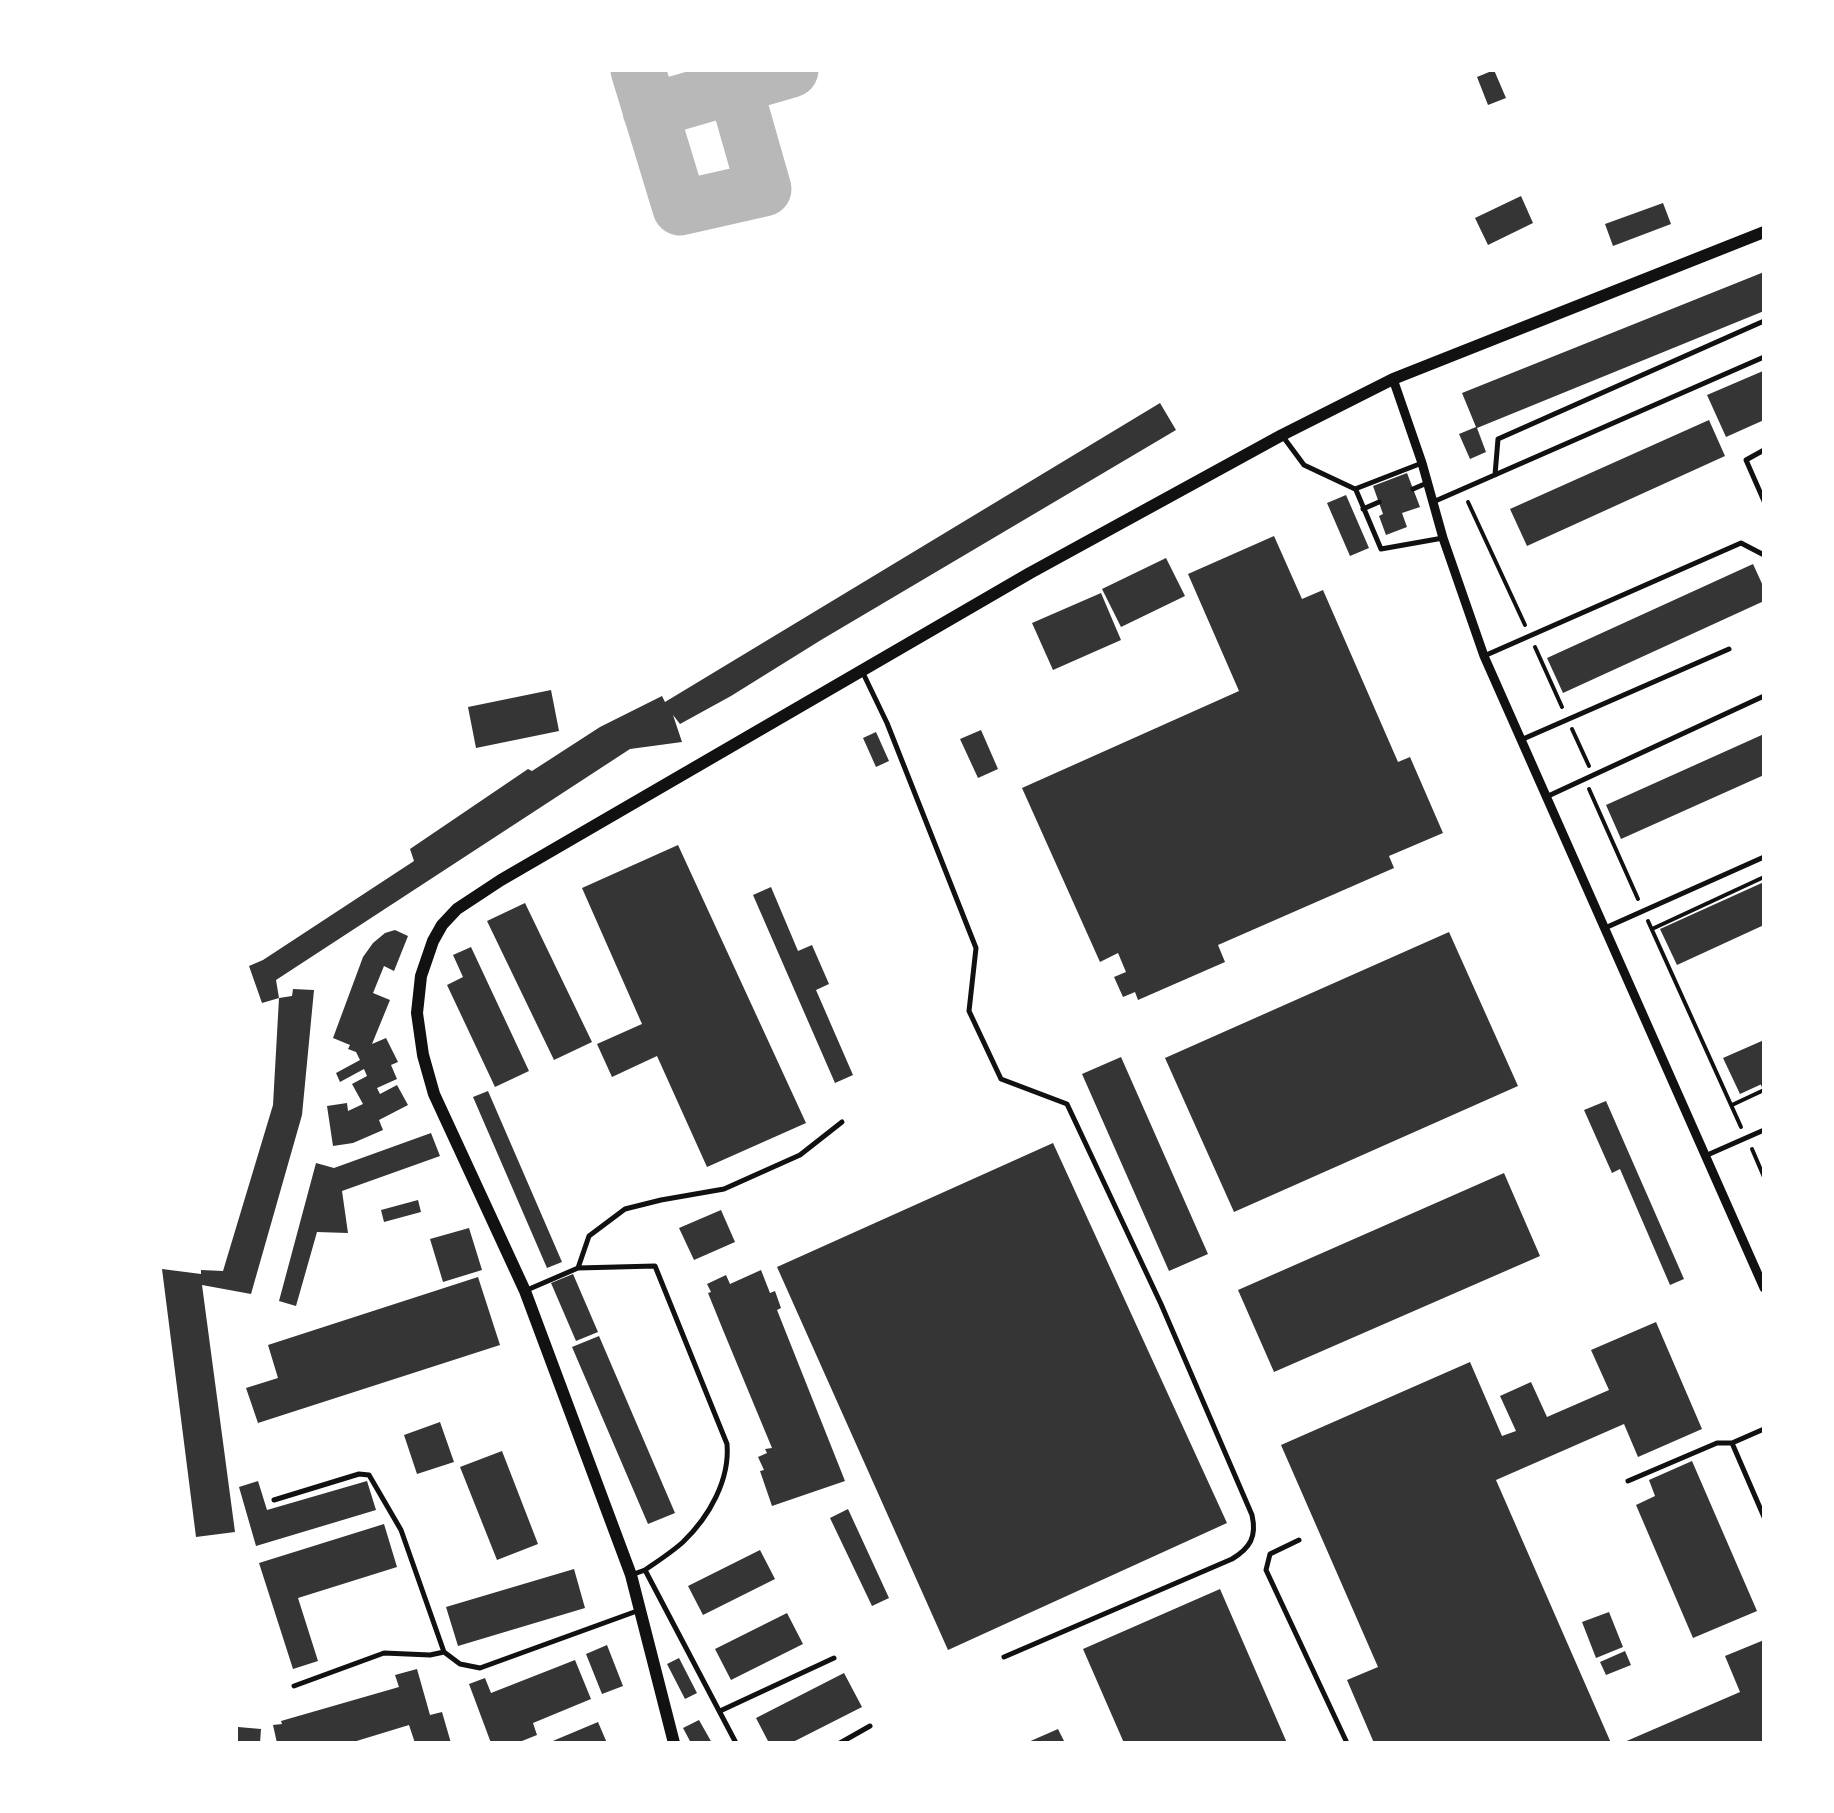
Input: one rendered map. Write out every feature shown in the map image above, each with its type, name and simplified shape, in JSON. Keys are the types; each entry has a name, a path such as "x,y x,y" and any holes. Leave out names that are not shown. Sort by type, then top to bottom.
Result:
{"main road":[{"path":"674,1743 631,1575 524,1291 434,1094 423,1056 418,1013 421,976 442,925 474,896 501,880 1030,573 1282,435 1393,379 1764,232"}],"street":[{"path":"1393,379 1484,656 1764,1288"}],"lane":[{"path":"1495,476 1498,439 1764,321"},
{"path":"1434,502 1764,356"},
{"path":"1282,435 1304,465 1355,489 1381,548 1443,538"},
{"path":"1764,450 1746,460 1764,501"},
{"path":"1355,489 1422,463"},
{"path":"1413,488 1428,483"},
{"path":"1364,509 1379,502"},
{"path":"1484,656 1741,544 1764,555"},
{"path":"1520,740 1729,649"},
{"path":"862,670 887,723 976,948 968,1010 1001,1079 1067,1104 1162,1304 1255,1526 1246,1550 1232,1559 1004,1657"},
{"path":"1546,796 1764,696"},
{"path":"1605,928 1764,857"},
{"path":"578,1268 589,1236 624,1208 724,1189 800,1155 842,1122"},
{"path":"1705,1156 1764,1130"},
{"path":"524,1291 578,1268 655,1266 727,1444 728,1464 714,1502 684,1541 645,1570 631,1575"},
{"path":"1628,1481 1717,1443 1732,1443 1764,1429"},
{"path":"1732,1443 1764,1517"},
{"path":"274,1500 359,1474 369,1475 401,1530 444,1652 460,1664 480,1668 640,1610"},
{"path":"1299,1540 1270,1554 1266,1570 1347,1743"},
{"path":"645,1570 736,1743"},
{"path":"294,1686 384,1653 444,1652"},
{"path":"720,1711 834,1658"},
{"path":"840,1743 870,1726"}],"path":[{"path":"1584,779 1764,1176"},
{"path":"1652,928 1764,878"},
{"path":"1732,1106 1764,1087"}],"building":[{"path":"1494,70 1506,98 1488,105 1477,77"},
{"path":"1521,196 1533,223 1488,245 1475,218"},
{"path":"1663,203 1671,224 1613,246 1605,224"},
{"path":"1764,272 1764,311 1477,428 1486,452 1470,459 1459,434 1476,427 1462,393"},
{"path":"1763,371 1764,420 1726,437 1707,395"},
{"path":"1160,403 1176,430 731,696 680,724 673,715 682,742 630,749 276,980 279,998 262,1003 249,966 414,861 410,849 528,769 532,771 600,727 662,696 665,702"},
{"path":"1709,420 1725,456 1527,546 1510,509"},
{"path":"1407,473 1420,507 1402,513 1407,527 1386,535 1373,486"},
{"path":"1346,495 1369,548 1350,556 1327,503"},
{"path":"1274,536 1302,599 1323,590 1398,762 1410,757 1443,833 1389,856 1394,868 1218,945 1225,962 1138,1000 1135,992 1123,997 1114,977 1126,972 1118,953 1100,962 1022,788 1239,691 1188,574"},
{"path":"1166,558 1185,596 1121,627 1102,589"},
{"path":"1753,564 1764,588 1764,601 1563,693 1547,658"},
{"path":"1101,593 1121,640 1053,670 1032,623"},
{"path":"551,690 559,731 476,748 468,707"},
{"path":"981,730 998,769 978,778 960,739"},
{"path":"876,732 889,761 876,767 863,738"},
{"path":"1764,734 1764,775 1621,839 1606,805"},
{"path":"678,845 806,1123 707,1167 657,1056 612,1077 597,1044 642,1024 582,888"},
{"path":"1764,882 1764,925 1677,965 1660,929"},
{"path":"771,887 798,951 812,945 829,984 816,990 853,1075 835,1083 753,895"},
{"path":"525,903 592,1042 554,1060 487,921"},
{"path":"395,930 408,936 394,971 384,966 373,993 390,1000 372,1044 386,1038 398,1062 391,1065 397,1079 377,1088 380,1094 397,1085 408,1105 379,1120 383,1130 353,1143 333,1146 327,1106 347,1103 348,1111 363,1104 352,1084 367,1076 364,1069 340,1082 336,1073 360,1060 356,1052 348,1049 350,1045 333,1038 363,957 373,943"},
{"path":"1449,932 1518,1086 1234,1212 1165,1058"},
{"path":"471,947 529,1071 495,1087 447,985 463,977 453,955"},
{"path":"293,989 314,990 302,1115 251,1294 202,1285 235,1532 196,1537 162,1269 201,1274 201,1270 223,1271 273,1105 279,998 292,996"},
{"path":"1764,1040 1764,1083 1740,1094 1723,1058"},
{"path":"1121,1057 1208,1254 1169,1271 1082,1074"},
{"path":"488,1091 562,1262 547,1268 473,1097"},
{"path":"1606,1101 1684,1279 1670,1285 1620,1169 1612,1173 1584,1110"},
{"path":"431,1133 440,1156 342,1191 348,1233 317,1232 296,1306 279,1301 316,1163 334,1168"},
{"path":"1053,1143 1227,1523 948,1650 777,1267"},
{"path":"1504,1173 1540,1256 1274,1372 1238,1290"},
{"path":"418,1200 421,1212 384,1222 381,1210"},
{"path":"721,1210 735,1242 694,1260 679,1228"},
{"path":"469,1228 482,1270 443,1282 430,1239"},
{"path":"761,1270 770,1293 775,1291 781,1308 777,1310 845,1481 772,1506 758,1457 772,1448 707,1284 726,1275 730,1284"},
{"path":"573,1274 598,1332 576,1341 551,1283"},
{"path":"478,1277 500,1345 258,1423 246,1388 278,1378 268,1345"},
{"path":"1656,1322 1702,1429 1638,1457 1624,1424 1496,1480 1611,1743 1374,1743 1347,1680 1378,1667 1281,1445 1470,1362 1502,1436 1516,1431 1500,1396 1531,1382 1547,1417 1609,1390 1591,1350"},
{"path":"599,1336 675,1513 648,1524 572,1347"},
{"path":"440,1422 454,1462 417,1474 404,1435"},
{"path":"502,1451 538,1544 497,1560 460,1467"},
{"path":"1692,1461 1757,1611 1693,1638 1636,1505 1655,1496 1649,1480"},
{"path":"258,1481 267,1510 367,1481 376,1510 256,1546 239,1487"},
{"path":"848,1509 889,1598 872,1606 830,1518"},
{"path":"384,1524 397,1567 298,1598 318,1661 293,1669 259,1563"},
{"path":"760,1550 775,1579 703,1615 688,1586"},
{"path":"574,1569 585,1608 458,1646 446,1607"},
{"path":"1220,1589 1287,1743 1124,1743 1083,1649"},
{"path":"1609,1612 1623,1647 1596,1658 1582,1622"},
{"path":"787,1613 803,1644 731,1680 715,1649"},
{"path":"1764,1640 1764,1743 1622,1743 1740,1692 1725,1656"},
{"path":"607,1645 623,1686 602,1694 586,1654"},
{"path":"1625,1651 1631,1665 1606,1675 1600,1662"},
{"path":"679,1658 697,1693 685,1699 667,1664"},
{"path":"575,1660 591,1699 533,1723 537,1735 517,1743 491,1743 469,1684 485,1678 491,1693"},
{"path":"417,1669 430,1715 442,1712 451,1743 415,1743 409,1725 350,1743 277,1743 273,1725 399,1687 395,1675"},
{"path":"844,1673 862,1707 791,1743 769,1743 756,1718"},
{"path":"699,1720 712,1743 691,1743 683,1728"},
{"path":"598,1722 607,1743 548,1743"},
{"path":"238,1727 261,1729 260,1743 238,1743"},
{"path":"1058,1729 1065,1743 1026,1743"}],"taxiway":[{"path":"638,70 680,208 764,189 730,70"},
{"path":"650,111 791,70"}]}
